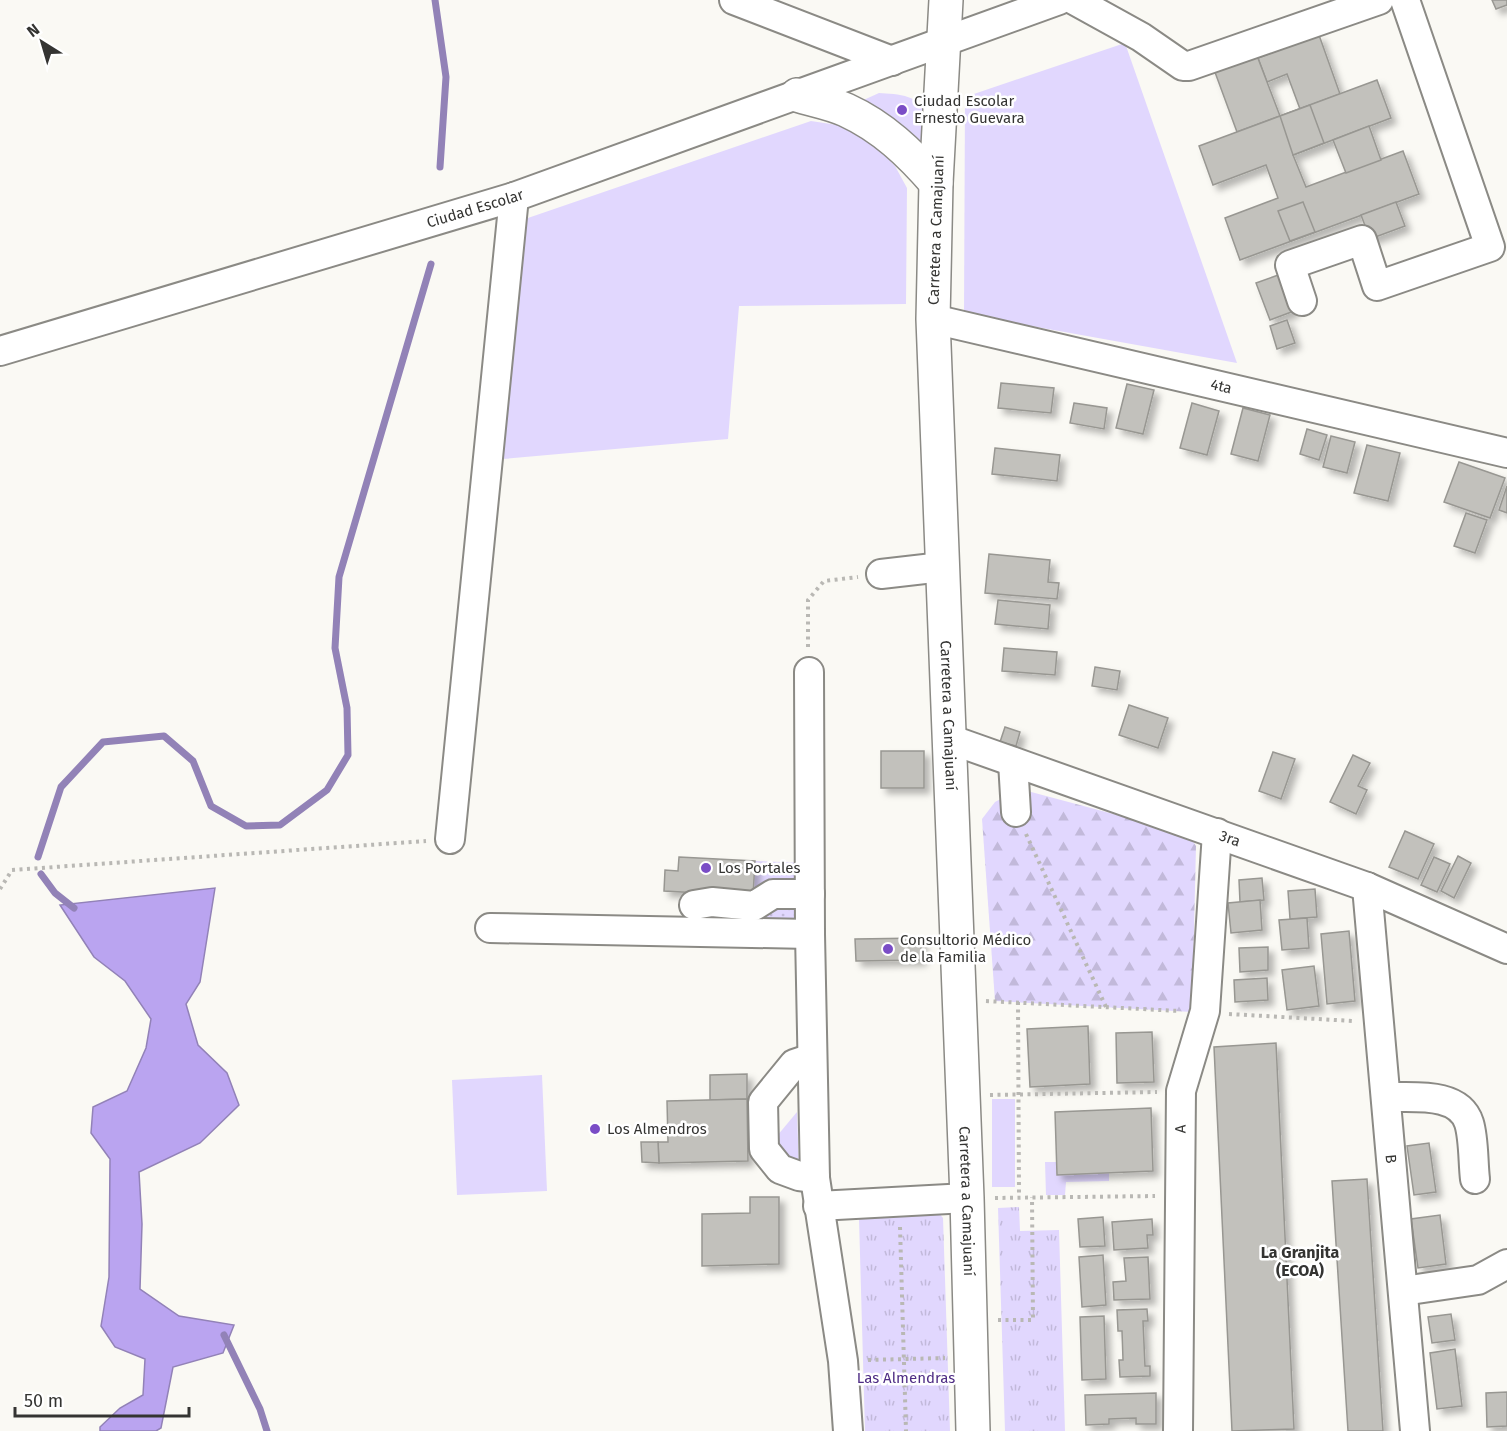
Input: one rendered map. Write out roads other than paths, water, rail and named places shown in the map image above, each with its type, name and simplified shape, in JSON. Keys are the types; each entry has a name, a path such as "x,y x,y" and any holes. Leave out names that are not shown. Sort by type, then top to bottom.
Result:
{"main road":[{"name":"Carretera a Camajuaní","path":"946,0 936,183 933,319 967,1198 973,1431"},
{"path":"797,95 845,109 881,129 911,154 936,183"}],"street":[{"path":"734,0 892,61"},
{"name":"Ciudad Escolar","path":"0,351 514,197 1059,0"},
{"path":"1074,0 1141,37 1183,66 1189,66 1379,0"},
{"path":"1302,301 1290,265 1362,240 1377,286 1490,247 1406,0"},
{"path":"450,839 514,197"},
{"name":"4ta","path":"933,319 1507,453"},
{"path":"881,574 942,567"},
{"path":"809,672 810,934 815,1178 843,1361 848,1431"},
{"name":"3ra","path":"949,739 1367,887 1507,949"},
{"path":"1013,762 1016,812"},
{"name":"A","path":"1178,1431 1181,1091 1205,1013 1217,833"},
{"name":"B","path":"1367,887 1415,1431"},
{"path":"694,904 712,902 754,906 773,894 810,894"},
{"path":"490,928 810,934"},
{"path":"812,1058 794,1064 763,1102 764,1149 780,1169 799,1176 815,1178"},
{"path":"1386,1097 1442,1099 1459,1107 1469,1122 1475,1179"},
{"path":"818,1206 967,1198"},
{"path":"1403,1291 1478,1280 1507,1264"}],"waterway":[{"path":"435,0 446,77 440,167"},
{"path":"38,857 61,787 103,742 164,736 193,761 211,806 246,826 280,825 327,790 348,755 347,708 335,648 339,577 431,264"},
{"path":"41,874 55,893 74,908"},
{"path":"224,1335 260,1409 267,1431"}],"place":[{"name":"Ciudad Escolar Ernesto Guevara","path":"902,110"},
{"name":"Los Portales","path":"706,868"},
{"name":"Consultorio Médico de la Familia","path":"888,949"},
{"name":"Los Almendros","path":"595,1129"}],"district":[{"name":"La Granjita (ECOA)","path":"1300,1261"}],"park label":[{"name":"Las Almendras","path":"906,1378"}]}
